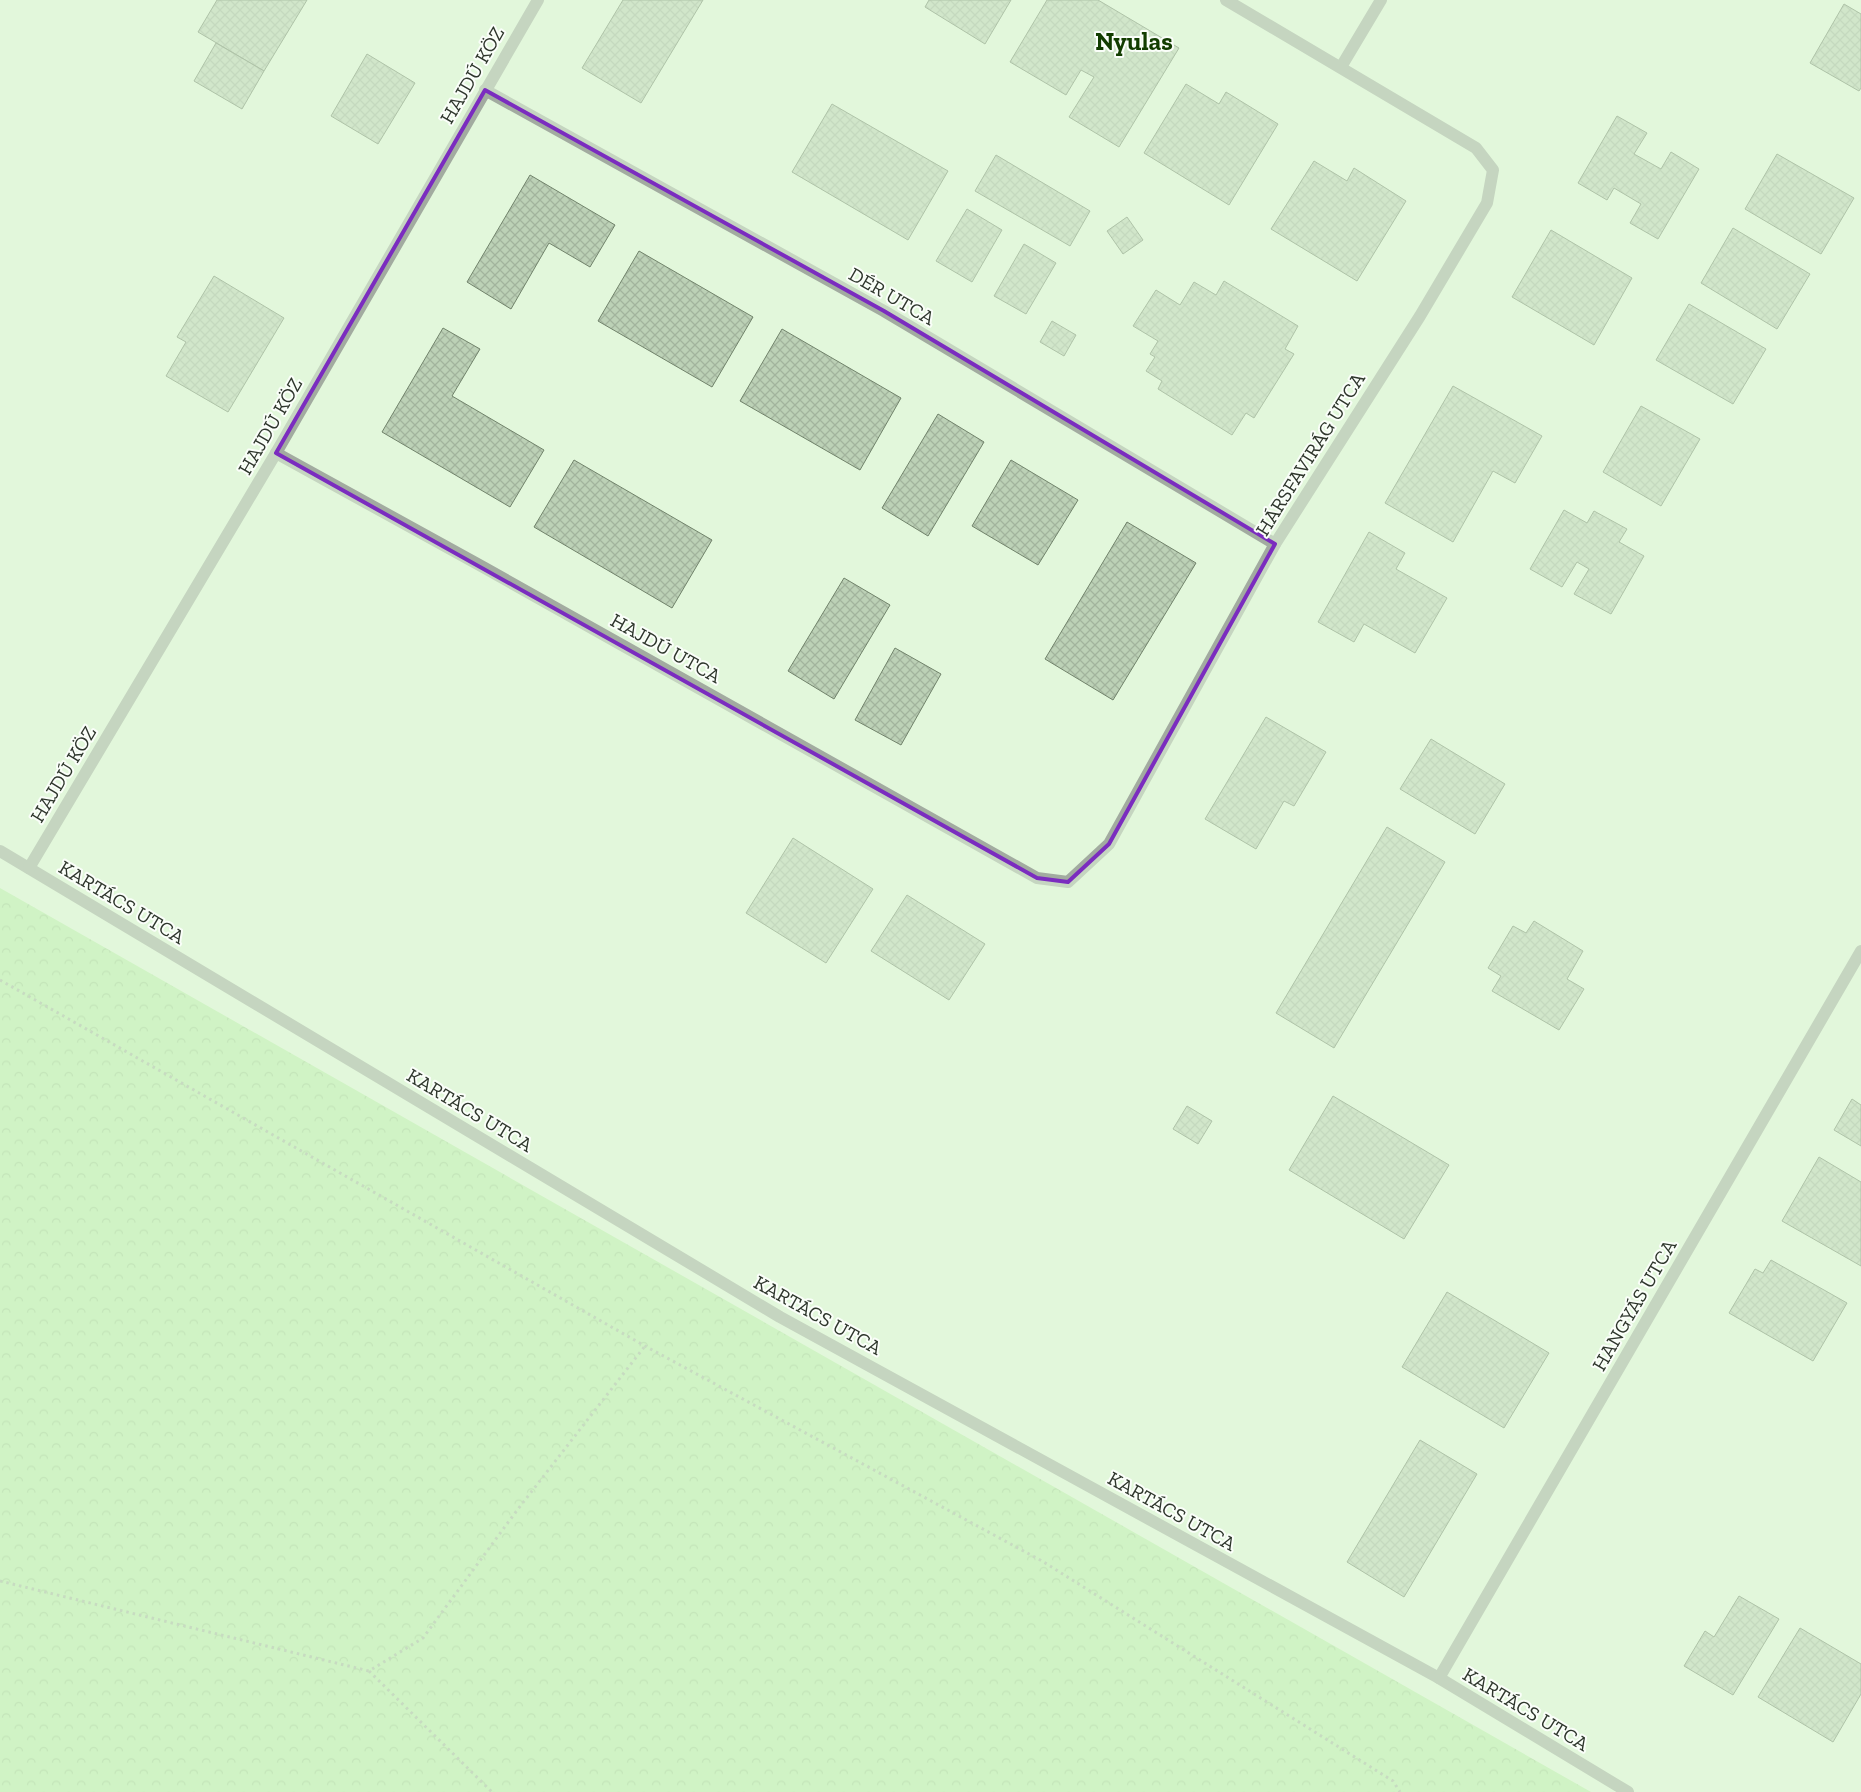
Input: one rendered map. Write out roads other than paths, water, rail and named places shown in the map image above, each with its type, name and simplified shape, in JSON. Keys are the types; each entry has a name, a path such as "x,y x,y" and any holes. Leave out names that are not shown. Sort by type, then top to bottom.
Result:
{"street":[{"name":"HAJDÚ KÖZ","path":"29,868 276,453 538,0"},
{"name":"HÁRSFAVIRÁG UTCA","path":"1037,878 1068,882 1109,844 1275,544 1420,316 1487,204 1493,170 1476,148 1226,0"},
{"path":"1341,67 1381,0"},
{"name":"DÉR UTCA","path":"485,90 884,311 1275,544"},
{"name":"HAJDÚ UTCA","path":"276,453 1037,878"},
{"name":"KARTÁCS UTCA","path":"0,852 780,1317 1439,1678 1628,1792"},
{"name":"HANGYÁS UTCA","path":"1439,1678 1861,951"}],"district":[{"name":"Nyulas","path":"1134,41"}]}
